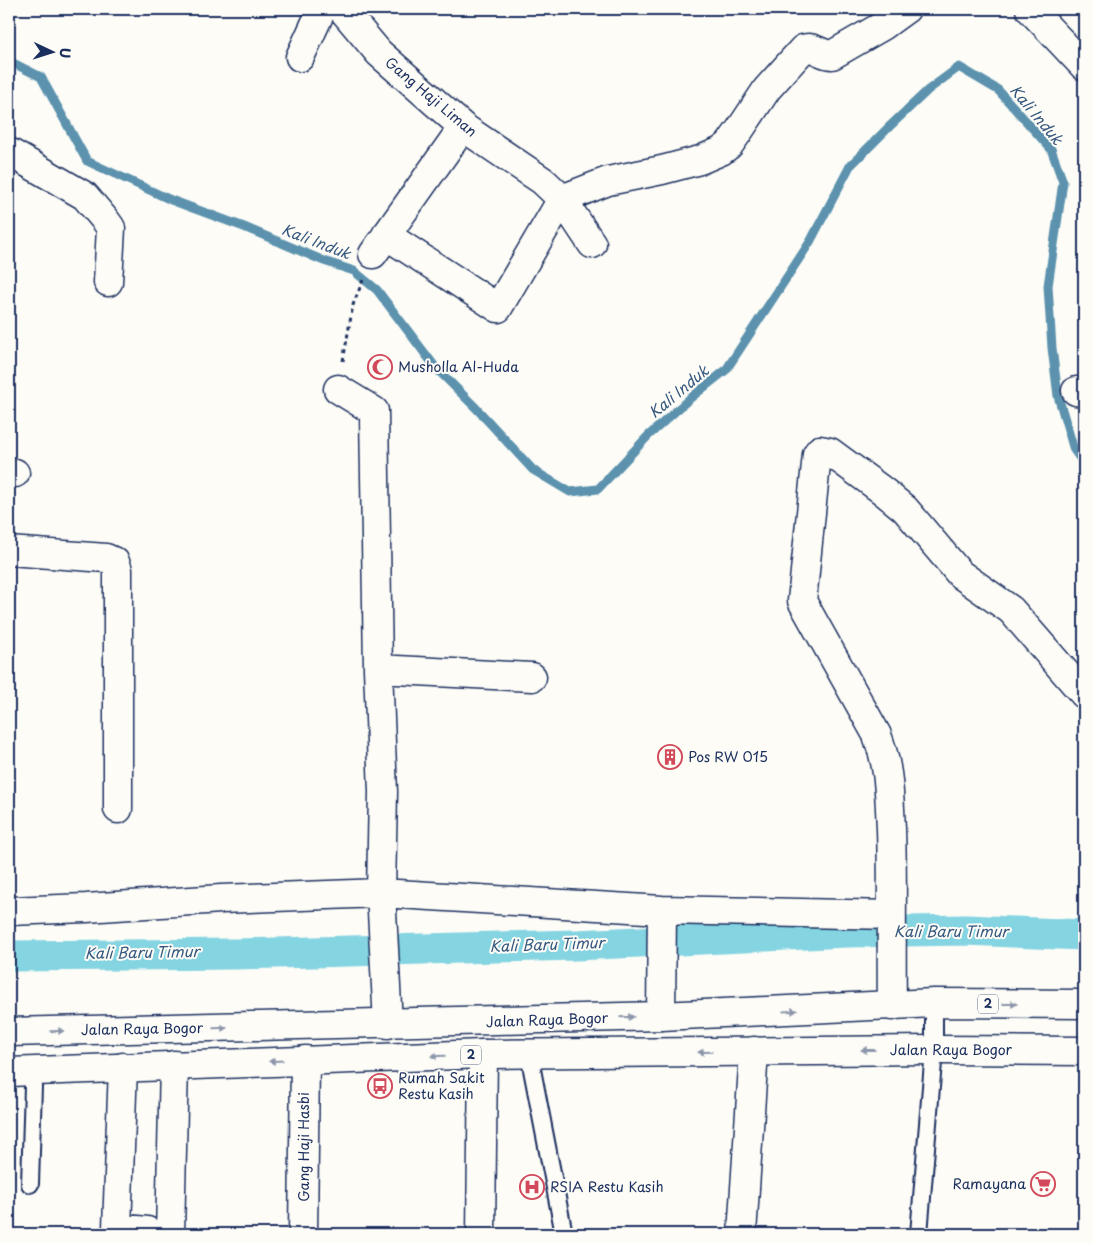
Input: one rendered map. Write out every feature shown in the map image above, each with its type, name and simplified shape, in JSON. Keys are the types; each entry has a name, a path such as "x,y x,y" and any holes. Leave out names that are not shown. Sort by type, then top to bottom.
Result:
{"main road":[{"path":"300,57 322,9"},
{"name":"Gang Haji Liman","path":"342,9 379,54 463,127 543,180 562,199 592,244"},
{"path":"463,127 379,244 498,308 562,199 608,181 662,170 700,160 721,152 734,138 768,89 803,49 813,48 826,55 832,55 884,25 906,9"},
{"path":"1030,9 1084,66"},
{"path":"9,152 85,196 106,221 111,228 108,282"},
{"path":"338,389 374,411 378,669 383,792 382,893 388,1024"},
{"path":"892,1006 892,867 888,772 877,735 802,601 817,454 820,450 830,452 905,509 960,574 1011,610 1084,694"},
{"path":"9,551 106,558 116,562 118,570 118,809"},
{"path":"378,669 532,677"},
{"path":"9,911 221,899 382,893 662,915 891,918"},
{"path":"661,1016 662,915"},
{"name":"Jalan Raya Bogor","path":"9,1032 661,1016 934,1004 1084,1004"},
{"name":"Jalan Raya Bogor","path":"20,1071 483,1054 934,1050 1084,1051"},
{"path":"742,1234 754,1051"},
{"path":"481,1234 483,1054"},
{"name":"Gang Haji Hasbi","path":"303,1234 305,1060"},
{"path":"170,1234 174,1065"},
{"path":"122,1067 117,1228 147,1231 147,1234"}],"lane":[{"path":"918,1234 934,1050 934,1004"},
{"path":"529,1054 564,1234"},
{"path":"20,1071 33,1086 30,1184"}],"path":[{"path":"338,389 352,305 361,284"}],"waterway":[{"name":"Kali Induk","path":"9,61 41,77 87,161 171,200 244,227 324,261 354,271 377,290 436,368 533,470 570,492 598,489 648,436 688,400 726,370 810,242 850,166 928,90 959,67 998,90 1051,149 1063,182 1048,286 1052,348 1058,396 1074,450 1084,464"},
{"name":"Kali Baru Timur","path":"9,956 236,954 576,945 847,932 966,930 1084,935"}],"place":[{"name":"Musholla Al-Huda","path":"380,367"},
{"name":"Pos RW 015","path":"670,757"},
{"name":"Rumah Sakit Restu Kasih","path":"380,1086"},
{"name":"Ramayana","path":"1043,1184"},
{"name":"RSIA Restu Kasih","path":"532,1187"}]}
